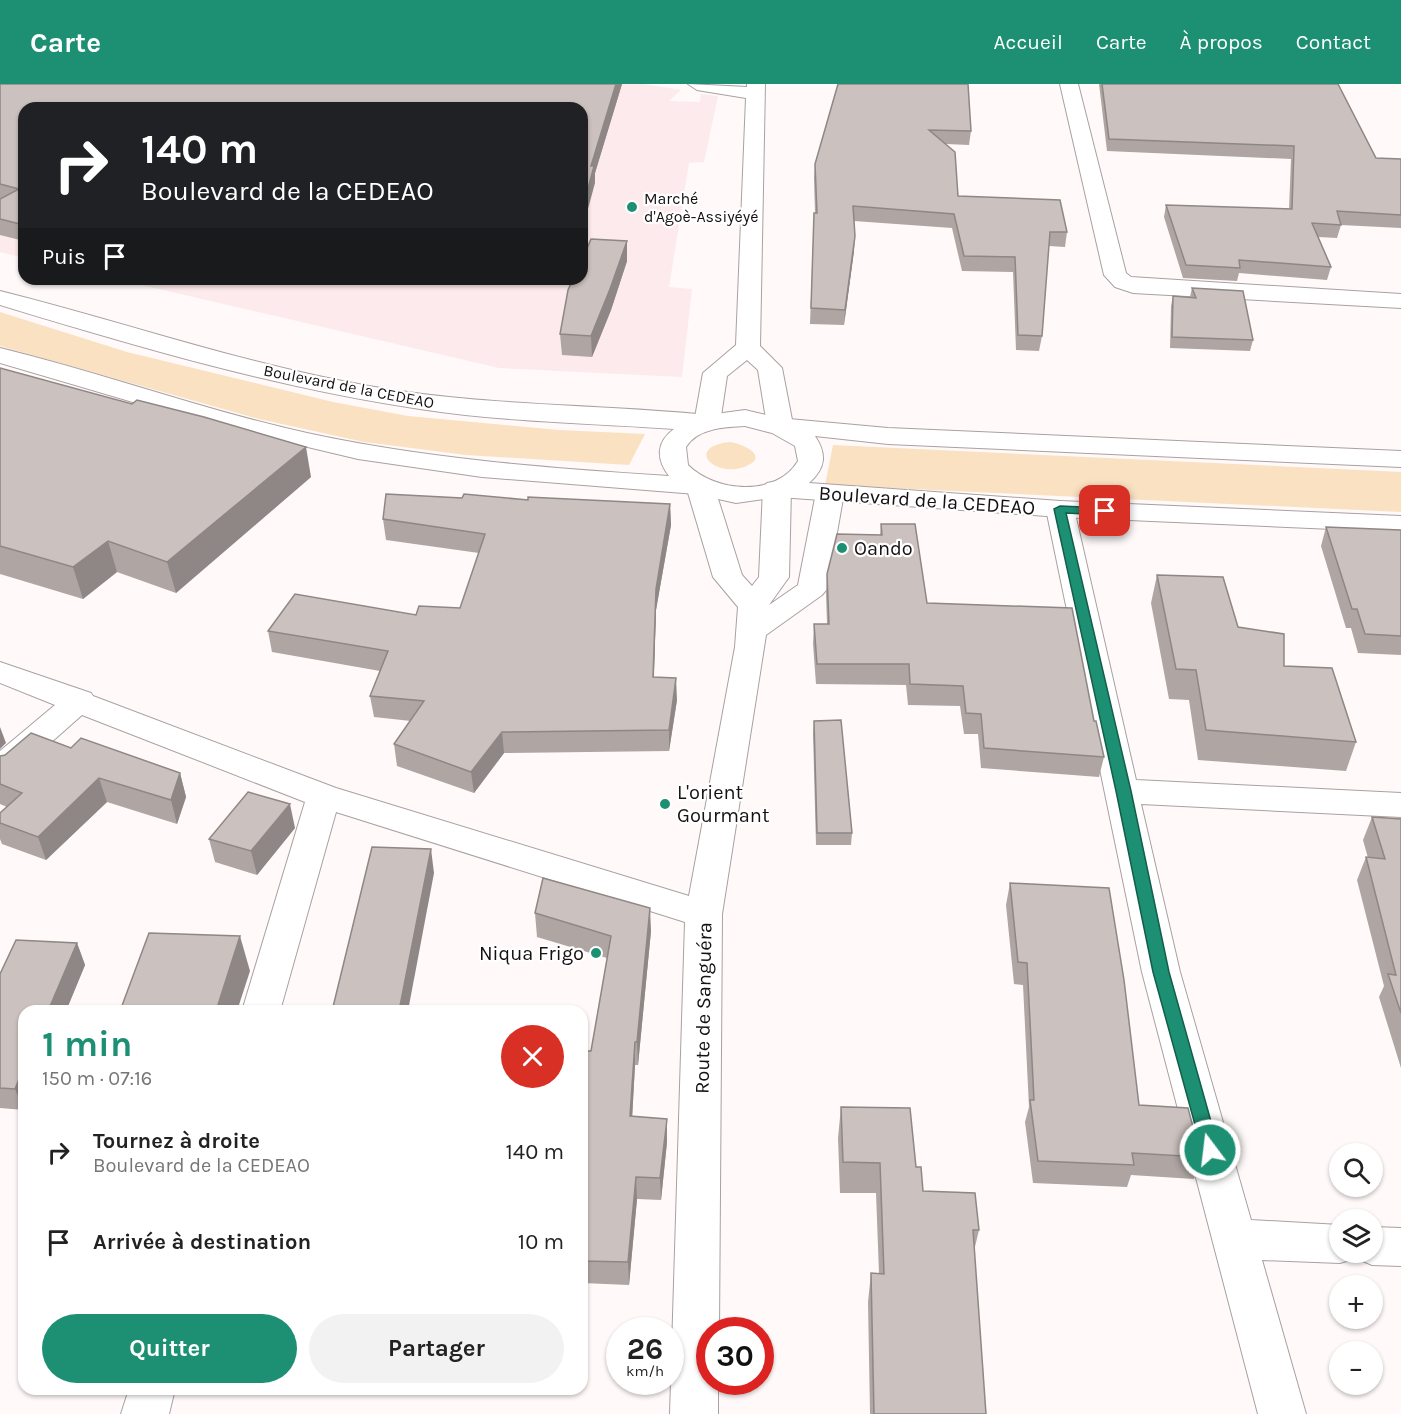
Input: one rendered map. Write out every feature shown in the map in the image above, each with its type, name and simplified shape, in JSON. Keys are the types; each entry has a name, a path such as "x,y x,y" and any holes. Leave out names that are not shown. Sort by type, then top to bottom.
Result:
{"street":[{"path":"0,356 235,423 342,448 410,460 540,476 700,486 737,494 777,489 804,473 810,463 810,452 805,442 780,425 770,368 748,348 755,89 697,84"},
{"path":"1069,84 1115,275 1123,282 1133,286 1401,301"},
{"name":"Boulevard de la CEDEAO","path":"0,298 156,344 314,382 421,402 561,415 707,423"},
{"path":"707,423 715,373 748,348"},
{"path":"830,493 812,589 752,619 728,577 700,486 685,478 676,468 672,458 673,447 680,437 707,423 745,418 780,425 888,436 1401,459"},
{"name":"Boulevard de la CEDEAO","path":"777,489 1060,509 1401,524"},
{"name":"Route de Sanguéra","path":"694,1414 704,914 752,619 774,577 777,489"},
{"path":"1060,509 1124,791 1161,972 1282,1414"},
{"path":"0,672 80,700 324,796 704,914"},
{"path":"0,769 80,700"},
{"path":"1124,791 1401,806"},
{"path":"263,1005 324,796"},
{"path":"1235,1239 1329,1243"},
{"path":"1383,1246 1401,1247"},
{"path":"145,1414 150,1395"}],"shaded area":[{"name":"Marché d'Agoè-Assiyéyé","path":"0,84 644,84 681,90 669,101 700,102 701,94 718,96 704,162 689,163 669,287 692,289 682,377 499,368 142,285 588,285 588,102 18,102 18,256 0,252"},
{"path":"0,312 127,352 333,402 408,416 559,430 645,434 629,465 466,455 364,442 259,419 0,346"},
{"path":"730,442 752,451 755,459 752,463 733,469 714,465 708,460 706,455 709,450 716,445"},
{"path":"833,445 1401,472 1401,512 825,485"}],"building":[{"path":"0,84 616,84 591,166 594,166 588,188 588,102 18,102 18,189 0,184"},
{"path":"838,84 968,84 971,131 929,130 955,152 958,196 1060,200 1067,232 1050,232 1042,336 1018,335 1015,257 964,256 954,214 853,206 855,236 845,310 811,308 814,213 817,213 815,164"},
{"path":"1102,84 1338,84 1376,158 1401,159 1401,215 1337,211 1341,225 1312,223 1331,267 1239,260 1240,268 1186,265 1166,205 1292,209 1294,146 1109,139"},
{"path":"18,190 18,224 0,219 0,199"},
{"path":"591,239 627,241 591,336 560,334 570,285 588,285 588,246"},
{"path":"1192,288 1243,291 1253,340 1172,337 1173,296 1196,298"},
{"path":"0,368 132,404 137,400 204,417 306,447 167,562 108,541 73,567 0,546"},
{"path":"386,494 462,498 464,494 528,500 528,497 670,504 656,589 653,677 676,678 669,730 502,732 471,772 394,744 424,701 370,696 388,651 268,631 295,594 416,615 419,606 460,608 485,534 383,519"},
{"path":"881,524 915,524 927,603 1072,608 1094,721 1096,721 1104,757 984,748 981,714 966,713 963,686 910,684 909,664 817,664 814,624 829,624 827,574 837,534 882,535"},
{"path":"1326,527 1401,530 1401,636 1365,634 1357,609 1352,609"},
{"path":"1157,575 1223,577 1238,627 1284,634 1284,666 1332,668 1356,742 1206,730 1196,670 1176,669"},
{"path":"841,720 852,833 817,833 814,721"},
{"path":"31,733 71,748 81,738 180,773 171,800 99,778 38,837 0,823 0,813 22,793 0,784 0,756 5,755"},
{"path":"248,792 290,804 251,851 209,839"},
{"path":"1372,817 1401,819 1401,1013 1388,974 1396,975 1366,857 1385,859"},
{"path":"372,847 431,849 400,1005 333,1005"},
{"path":"543,878 650,908 637,1042 635,1042 630,1116 667,1119 660,1178 636,1177 628,1262 588,1261 588,1051 591,1051 611,936 535,913"},
{"path":"1010,883 1109,888 1124,980 1139,1105 1188,1108 1201,1157 1132,1153 1134,1165 1038,1161 1030,1100 1034,1100 1027,963 1018,962"},
{"path":"149,933 240,936 218,1005 122,1005"},
{"path":"16,940 77,943 51,1005 18,1005 18,1082 15,1089 0,1088 0,974"},
{"path":"841,1107 910,1108 916,1167 921,1167 923,1191 975,1193 979,1230 973,1230 986,1414 874,1414 871,1273 884,1274 880,1163 843,1162"}],"place":[{"name":"Marché d'Agoè-Assiyéyé","path":"632,207"},
{"name":"Oando","path":"842,548"},
{"name":"L'orient Gourmant","path":"665,804"},
{"name":"Niqua Frigo","path":"596,953"}],"route":[{"path":"1105,511 1060,509 1124,791 1161,972 1210,1150"}]}
